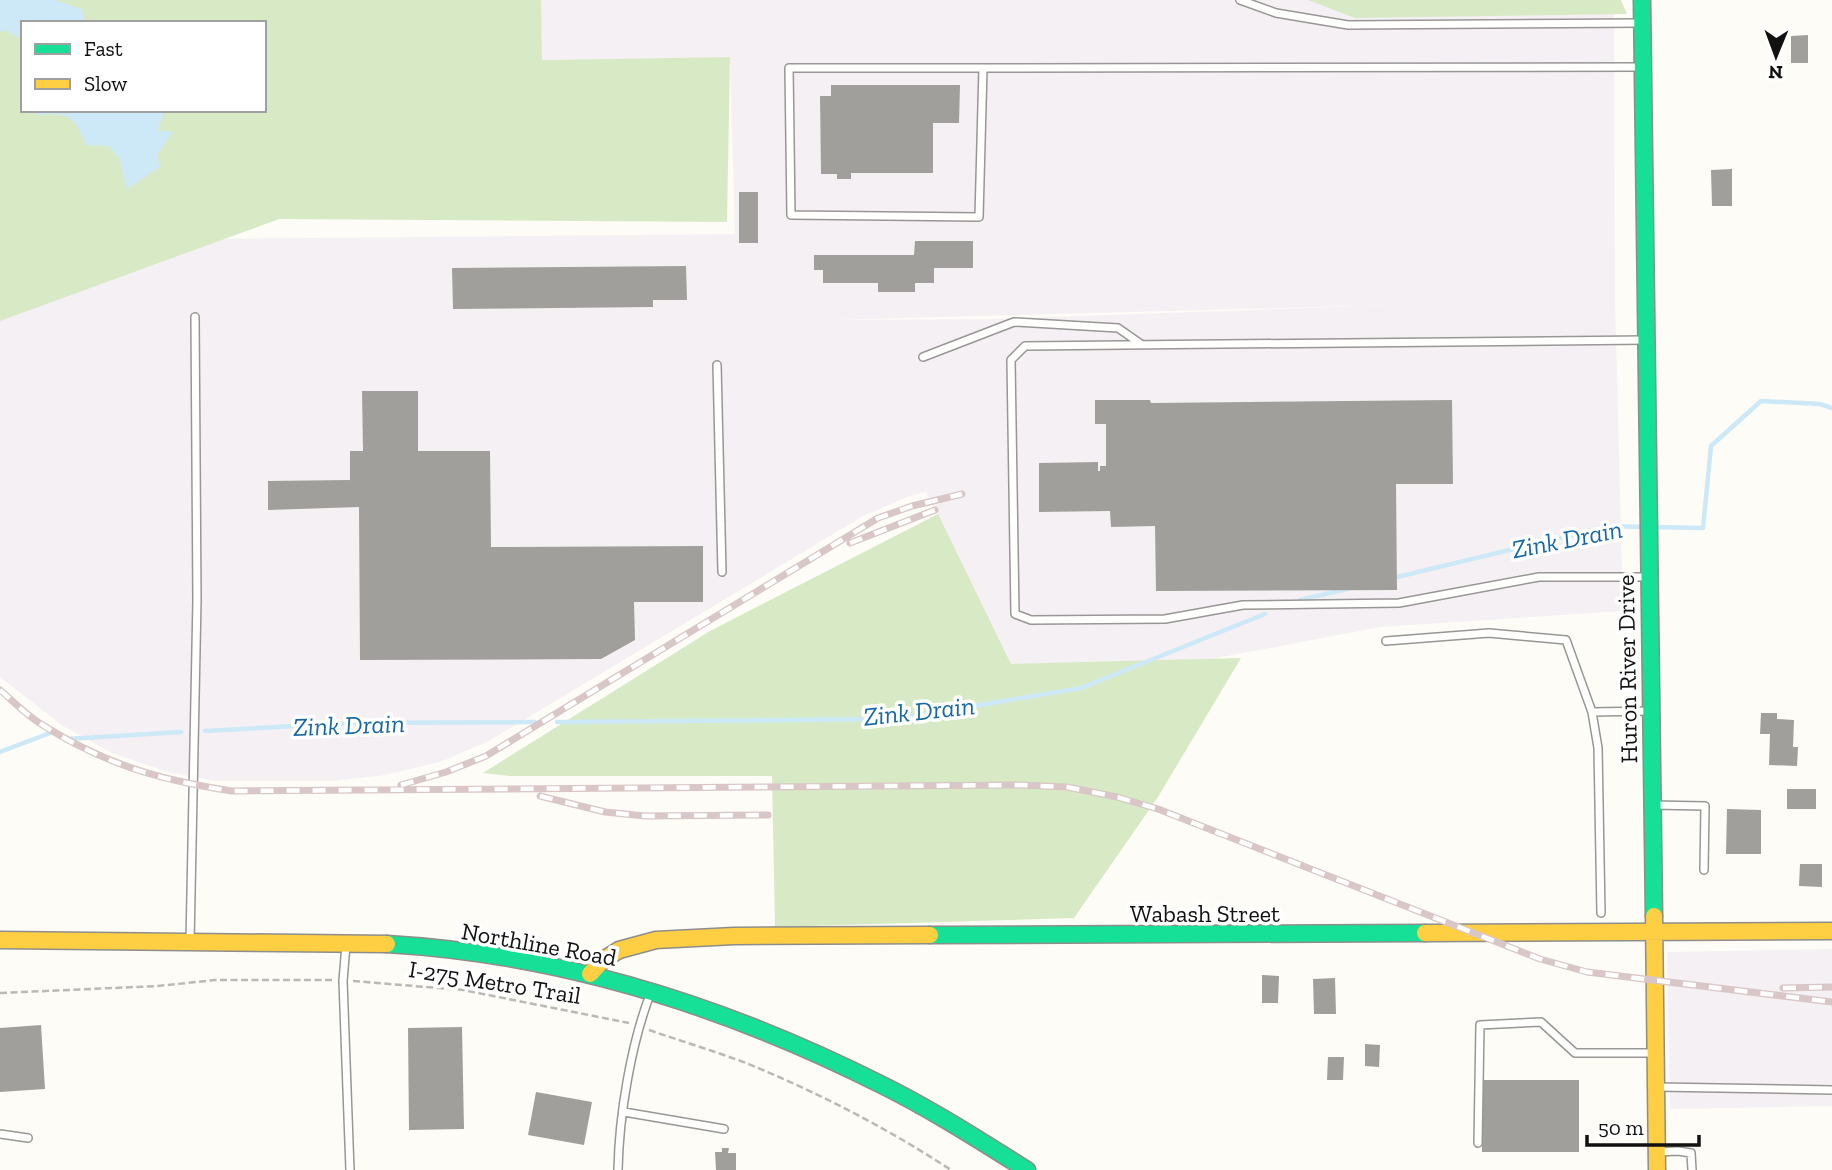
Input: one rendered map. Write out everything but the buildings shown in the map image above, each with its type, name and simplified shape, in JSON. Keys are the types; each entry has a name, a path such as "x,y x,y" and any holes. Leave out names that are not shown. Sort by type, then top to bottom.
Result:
{"street":[{"name":"Huron River Drive","path":"1643,0 1657,1170"},
{"name":"Wabash Street","path":"590,974 599,961 617,950 644,941 734,936 1832,932"},
{"name":"Northline Road","path":"0,940 399,945 478,954 590,974 651,991 768,1033 853,1071 936,1114 1027,1170"}],"lane":[{"path":"1240,0 1276,13 1348,25 1643,23"},
{"path":"983,68 979,217 791,215 789,68 1643,67"},
{"path":"190,942 197,600 195,317"},
{"path":"923,357 1014,322 1118,328 1142,345"},
{"path":"1646,340 1025,346 1011,360 1015,614 1031,620 1165,619 1243,605 1399,603 1539,576 1648,577"},
{"path":"717,365 722,572"},
{"path":"1386,641 1489,633 1566,640 1592,712 1598,748 1601,913"},
{"path":"1592,712 1651,711"},
{"path":"1651,805 1705,806 1704,870"},
{"path":"346,945 343,981 350,1170"},
{"path":"618,1170 618,1146 638,1026 651,991"},
{"path":"1478,1143 1480,1025 1541,1022 1575,1053 1656,1053"},
{"path":"1657,1087 1832,1090"},
{"path":"624,1112 724,1129"},
{"path":"0,1134 28,1138"},
{"path":"1657,1152 1691,1153 1692,1170"}],"path":[{"name":"I-275 Metro Trail","path":"0,993 158,986 215,979 343,981 463,990 638,1026 745,1063 837,1105 924,1152 951,1170"}],"shaded area":[{"path":"541,0 1614,0 1615,300 1623,611 1380,627 1201,661 1011,664 926,492 865,515 487,742 440,762 385,775 333,781 215,781 168,772 112,753 63,726 0,677 0,241 735,234 730,57 542,60","holes":["1393,305 995,319 830,320"]},
{"path":"1832,949 1832,1106 1670,1109 1667,952"}],"green space":[{"path":"0,0 541,0 542,60 730,57 727,222 279,219 0,321"},
{"path":"1308,0 1621,0 1627,14 1355,18"},
{"path":"938,514 1011,664 1241,658 1158,797 1074,918 775,927 772,776 510,776 483,773 710,631"}],"water":[{"path":"0,0 55,0 82,9 85,21 21,21 21,39 5,30 0,32"},
{"path":"40,112 163,112 157,131 173,131 157,155 160,167 127,189 119,158 109,146 86,145 77,127 68,117 55,114 35,115"}],"waterway":[{"name":"Zink Drain","path":"1652,527 1703,528 1711,446 1761,401 1820,404 1832,408"},
{"name":"Zink Drain","path":"1393,578 1609,526 1644,527"},
{"name":"Zink Drain","path":"1300,600 1347,589"},
{"name":"Zink Drain","path":"557,722 897,719 1081,688 1265,614"},
{"name":"Zink Drain","path":"205,731 348,723 535,722"},
{"name":"Zink Drain","path":"68,739 181,732"},
{"name":"Zink Drain","path":"0,752 50,733"}],"railway":[{"path":"401,785 446,772 486,756 878,518 912,506 962,494"},
{"path":"850,543 935,510"},
{"path":"0,690 41,724 87,750 156,776 232,791 1019,785 1067,787 1158,809 1540,959 1587,972 1832,1002"},
{"path":"540,796 605,812 645,816 768,815"},
{"path":"1783,988 1832,987"}],"traffic: fast":[{"path":"1642,0 1654,916"},
{"path":"930,935 1425,933"},
{"path":"387,944 516,959 579,972 702,1009 763,1031 880,1084 936,1114 1027,1170"}],"traffic: slow":[{"path":"1654,916 1657,1170"},
{"path":"1425,933 1832,931"},
{"path":"590,974 603,960 619,950 656,940 734,936 930,935"},
{"path":"0,940 387,944"}]}
